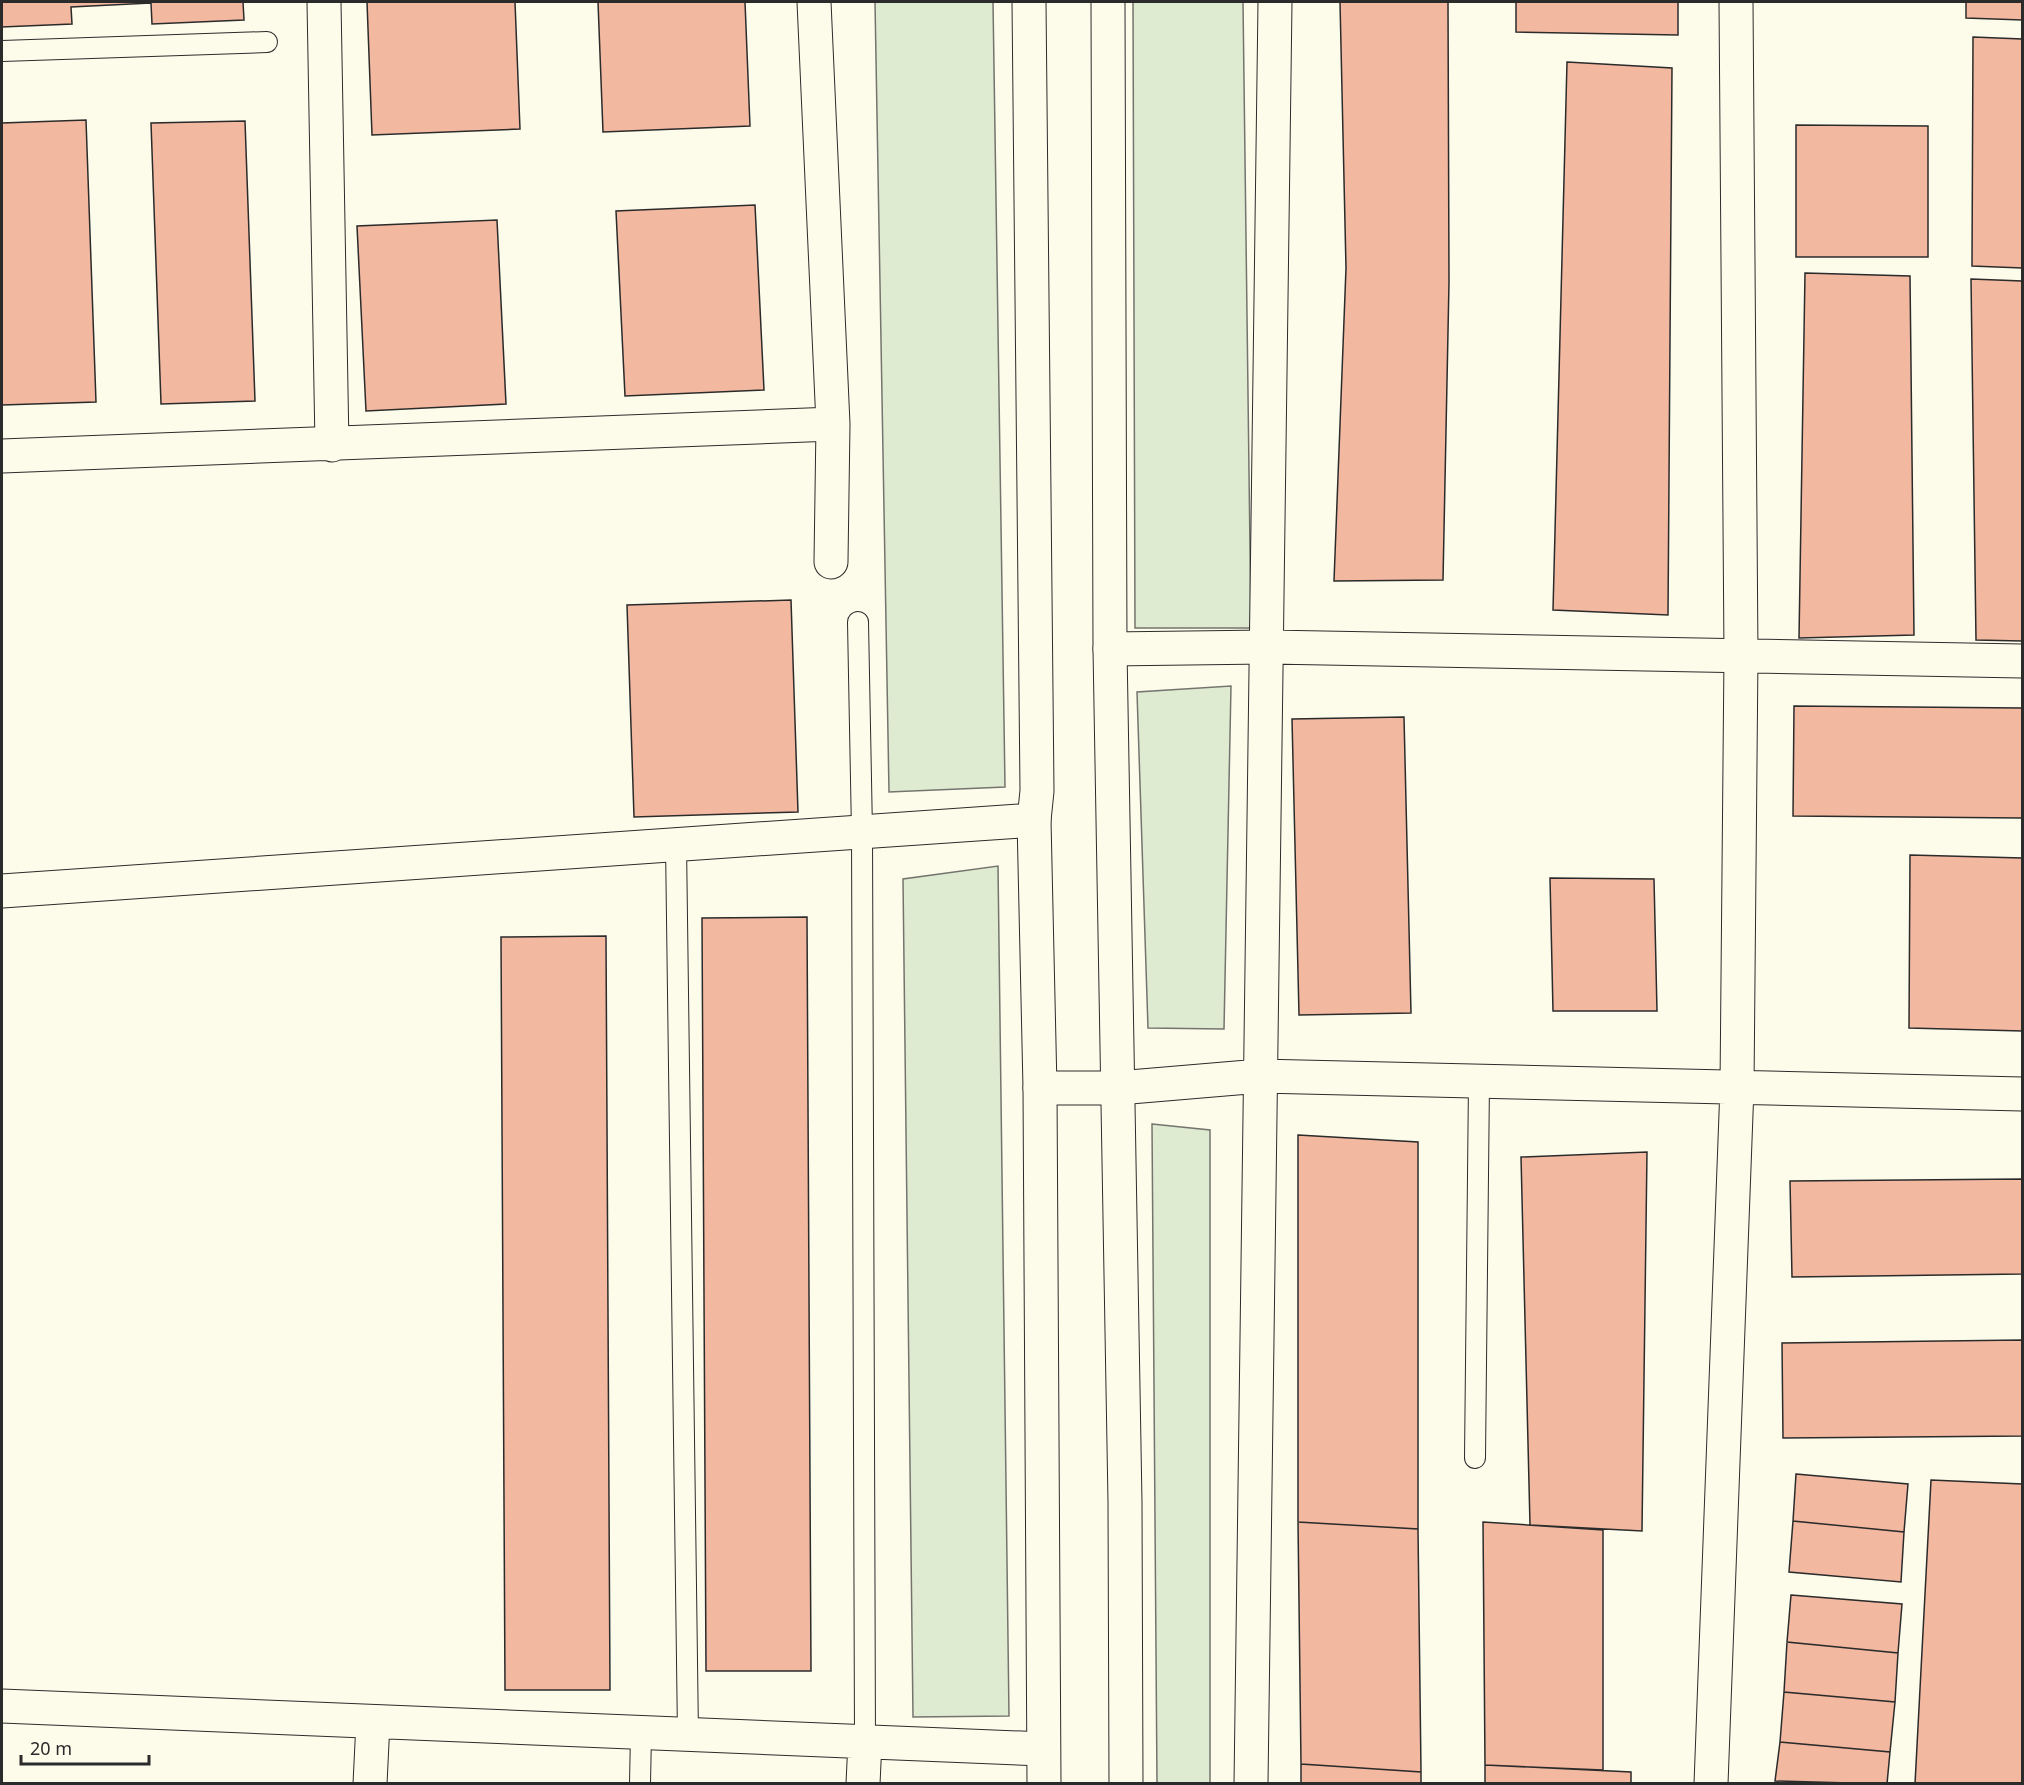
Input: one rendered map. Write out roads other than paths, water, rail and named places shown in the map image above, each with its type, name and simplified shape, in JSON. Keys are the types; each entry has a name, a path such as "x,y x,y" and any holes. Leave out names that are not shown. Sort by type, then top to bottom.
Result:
{"street":[{"path":"324,2 332,445"},
{"path":"814,2 833,424 831,561"},
{"path":"1029,2 1037,791 1034,820 1040,1088 1044,1784"},
{"path":"1108,2 1110,649 1125,1502 1126,1784"},
{"path":"1251,1784 1275,2"},
{"path":"1711,1784 1737,1087 1741,654 1736,2"},
{"path":"2,456 833,424"},
{"path":"1110,649 1266,647 2022,661"},
{"path":"2,891 1034,820"},
{"path":"1040,1088 1118,1088 1260,1076 2022,1094"},
{"path":"2,1707 1043,1749"},
{"path":"370,1784 373,1722"},
{"path":"863,1784 865,1742"}],"lane":[{"path":"2,51 267,42"},
{"path":"858,622 865,1742"},
{"path":"676,844 688,1735"},
{"path":"1475,1458 1479,1081"},
{"path":"640,1784 641,1732"}]}
